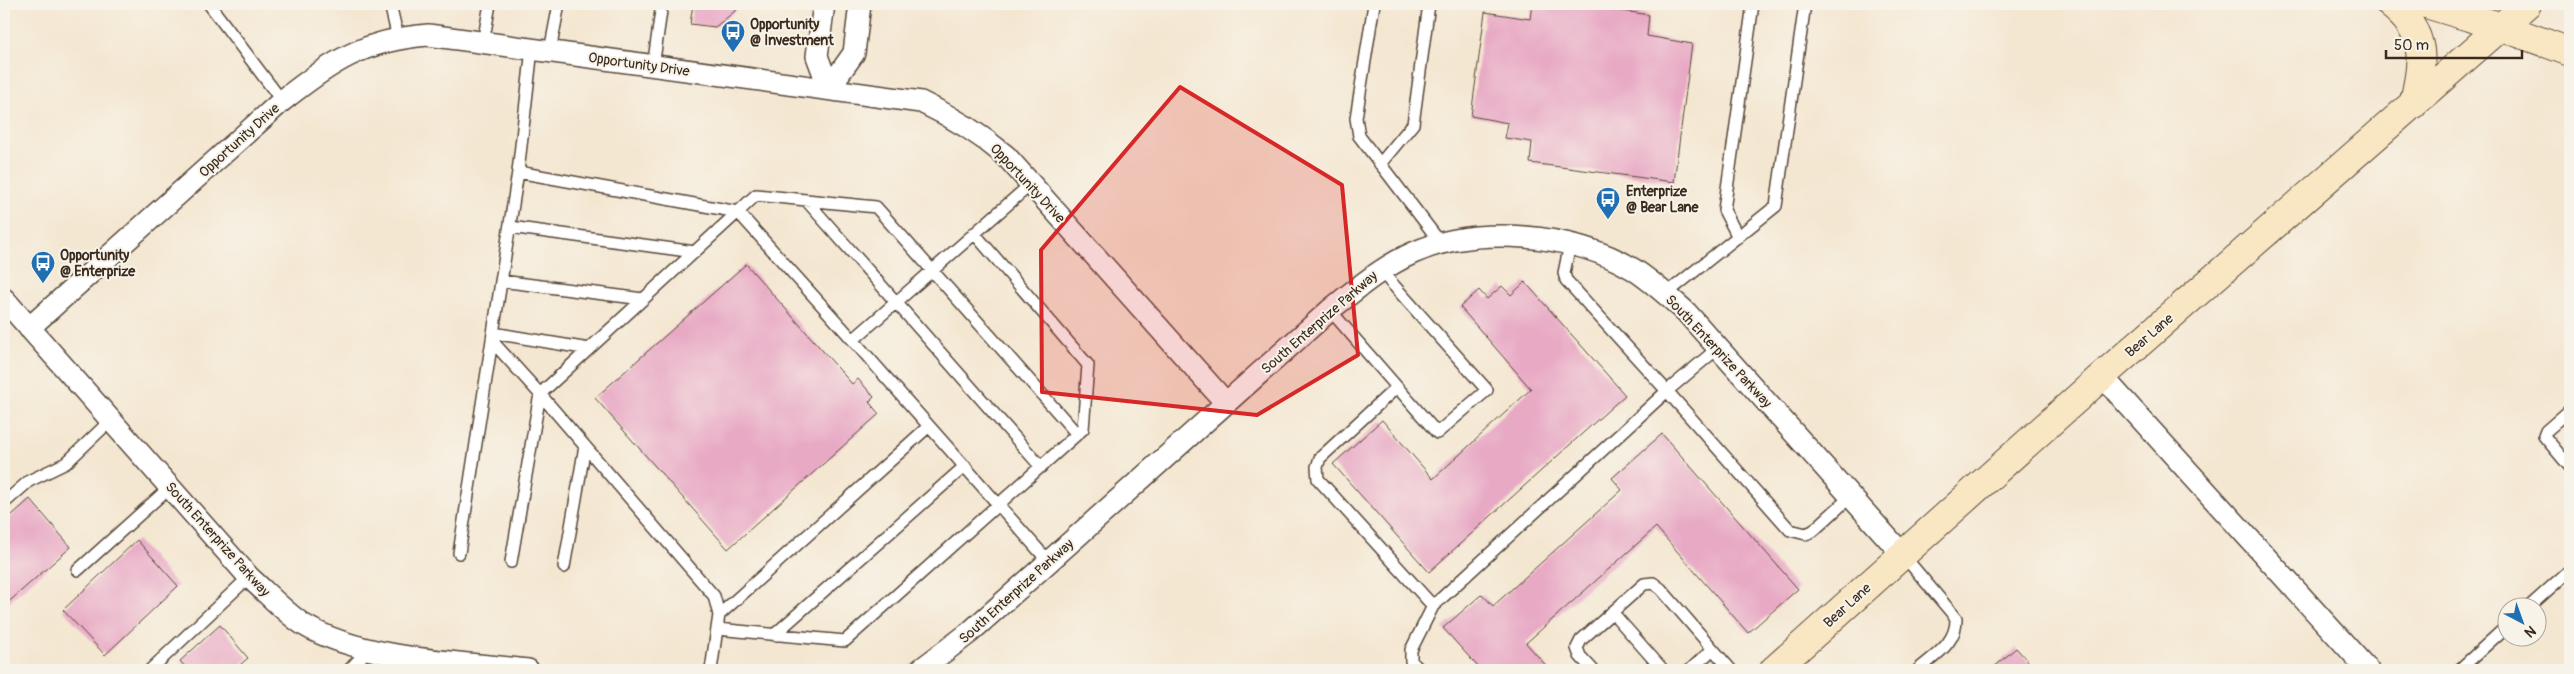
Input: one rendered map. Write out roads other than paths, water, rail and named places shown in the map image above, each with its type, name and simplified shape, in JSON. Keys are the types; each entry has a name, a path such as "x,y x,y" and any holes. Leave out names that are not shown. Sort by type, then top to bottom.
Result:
{"street":[{"path":"824,4 817,56 829,88"},
{"path":"829,88 854,54 860,4"},
{"path":"2390,4 2404,15 2413,27 2422,57 2419,82 2413,105"},
{"path":"2426,4 2502,27 2570,52"},
{"name":"Bear Lane","path":"1774,670 2102,376 2527,4"},
{"name":"Opportunity Drive","path":"29,328 282,101 324,68 362,48 398,38 428,36 654,67 829,88 921,102 952,117 984,137 1006,156 1226,404"},
{"name":"South Enterprize Parkway","path":"920,670 968,633 1330,310 1380,270 1440,242 1471,237 1502,236 1570,244 1604,255 1633,269 1686,312 1903,555"},
{"name":"South Enterprize Parkway","path":"4,299 250,577 278,604 304,624 329,636 369,649 528,670"},
{"path":"2102,376 2368,670"}],"lane":[{"path":"209,4 282,101"},
{"path":"390,4 398,38"},
{"path":"483,43 490,4"},
{"path":"459,554 518,172 541,50 559,4"},
{"path":"654,67 662,4"},
{"path":"1374,4 1356,118 1359,136 1440,242"},
{"path":"1380,164 1413,124 1429,4"},
{"path":"1738,237 1724,210 1753,4"},
{"path":"1666,294 1776,206 1805,4"},
{"path":"518,172 738,212 1049,562"},
{"path":"852,340 1031,184"},
{"path":"511,562 540,394 756,195 876,206 1077,434"},
{"path":"806,200 1041,466"},
{"path":"510,227 695,252"},
{"path":"717,629 845,641 1084,429 1088,364 974,233"},
{"path":"1570,244 1564,274 1566,280 1668,391 1790,530 1806,534 1813,531 1852,496"},
{"path":"1330,310 1437,433 1486,390 1380,270"},
{"path":"501,281 643,299"},
{"path":"493,337 589,349"},
{"path":"493,337 714,596 719,615 711,670"},
{"path":"1420,670 1411,661 1410,650 1433,606 1668,391 1718,348"},
{"path":"1396,386 1320,458 1317,467 1318,480 1433,606"},
{"path":"2570,410 2546,431 2544,436 2570,467"},
{"path":"4,503 29,481 66,463 110,420"},
{"path":"719,615 929,426"},
{"path":"564,567 585,446"},
{"path":"774,634 965,466"},
{"path":"78,570 170,487"},
{"path":"1903,555 1956,618 1956,630 1949,642 1918,670"},
{"path":"2541,596 2570,570"},
{"path":"150,670 250,577"},
{"path":"1593,670 1580,656 1576,648 1582,640 1644,584 1654,583 1731,670"},
{"path":"1612,612 1663,670"},
{"path":"2459,670 2496,636"},
{"path":"349,670 369,649"},
{"path":"1690,670 1713,649"}],"place":[{"name":"Opportunity @ Investment","path":"733,53"},
{"name":"Enterprize @ Bear Lane","path":"1608,220"},
{"name":"Opportunity @ Enterprize","path":"43,284"}]}
